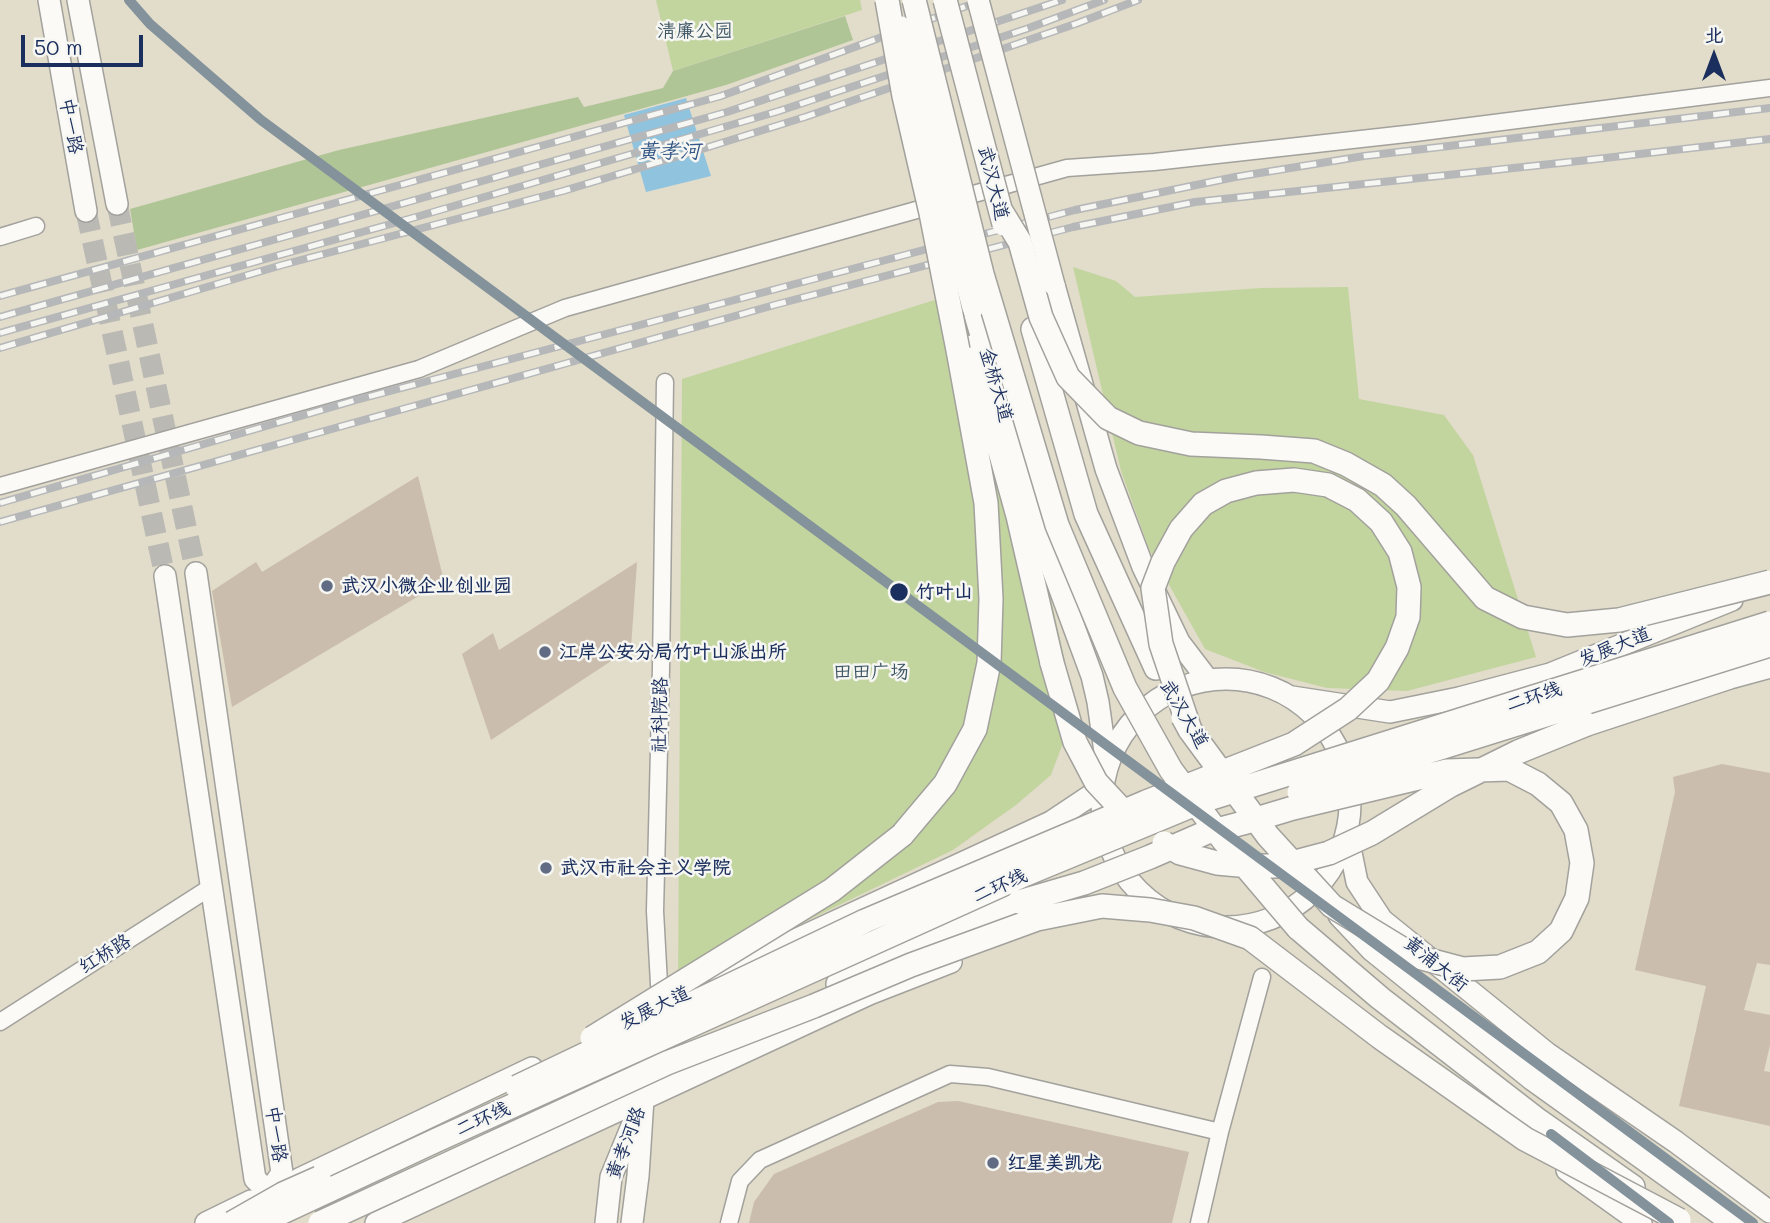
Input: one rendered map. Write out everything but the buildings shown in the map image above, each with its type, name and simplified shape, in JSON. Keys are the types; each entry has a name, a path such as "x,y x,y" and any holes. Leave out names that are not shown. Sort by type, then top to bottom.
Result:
{"highway":[{"name":"武汉大道","path":"898,0 1057,525 1125,688 1171,770 1224,841 1298,928 1380,998 1539,1121 1681,1222"},
{"path":"503,1094 832,890 902,835 945,784 975,729 989,663 991,599 986,503 931,214 904,96 898,0"},
{"name":"武汉大道","path":"945,0 1015,268 1086,514 1156,668 1190,730 1268,836 1373,950 1533,1079 1734,1223"},
{"path":"1001,211 1020,242 1041,317 1068,376 1108,418 1139,433 1191,444 1314,451 1346,464 1383,485 1406,506 1485,598 1523,617 1567,625 1619,620 1770,584"},
{"path":"931,214 981,378 1074,742 1096,782 1124,812 1180,853 1217,863 1250,866 1280,866 1329,853 1372,833 1451,785 1518,752 1587,724 1770,666"},
{"path":"232,1223 284,1194 503,1094 864,921 1146,802 1294,744 1348,709 1378,681 1397,648 1408,617 1409,587 1401,552 1381,522 1357,500 1328,485 1294,480 1256,483 1226,491 1203,504 1181,529 1163,562 1153,588 1161,644 1190,730"},
{"name":"二环线","path":"259,1223 1026,874 1205,800 1770,622"},
{"name":"二环线","path":"320,1223 1019,902 1222,816 1770,645"},
{"path":"1019,902 1084,883 1205,833 1293,808 1447,771 1509,769 1538,784 1561,803 1576,830 1582,863 1577,898 1562,931 1538,952 1500,967 1463,969 1414,956 1332,906"},
{"path":"667,1063 911,965 1037,919 1102,906 1150,910 1194,918 1250,938 1380,1037 1525,1139 1681,1222"}],"main road":[{"name":"中一路","path":"49,0 86,211"},
{"name":"中一路","path":"78,0 117,204"},
{"name":"金桥大道","path":"898,0 973,308 1040,535 1092,676 1107,767"},
{"path":"978,0 1105,469 1143,567 1179,642 1208,680"},
{"name":"中一路","path":"164,576 255,1180 270,1192 282,1173 196,573"},
{"name":"发展大道","path":"1292,697 1390,712 1459,698 1550,674 1770,584"},
{"path":"1351,802 1770,675"},
{"path":"1224,927 1257,923 1288,911 1314,891 1335,864 1347,834 1351,802 1344,761 1323,725 1292,697 1252,681 1208,680 1174,690 1145,709 1122,735 1107,767 1102,788 1103,818 1110,848 1125,874 1145,897 1171,914 1197,923 1224,927 1258,939 1279,953 1641,1223"},
{"name":"发展大道","path":"206,1223 778,948 1051,822 1102,788"},
{"name":"黄浦大街","path":"1347,834 1357,882 1382,920 1548,1054 1676,1142 1770,1212"},
{"path":"376,1223 869,994 991,946 1051,925 1120,913 1171,914"},
{"path":"643,1099 660,1006"},
{"name":"黄孝河路","path":"606,1223 611,1177 643,1099"},
{"name":"黄孝河路","path":"632,1223 643,1099"},
{"path":"270,1192 276,1223"}],"street":[{"path":"0,486 419,369 565,308 1067,168 1154,162 1415,133 1770,88"},
{"path":"0,237 36,226"},
{"name":"社科院路","path":"660,1006 655,911 665,382"},
{"name":"红桥路","path":"0,1021 211,887"},
{"path":"1199,1223 1220,1132 1262,977"},
{"path":"729,1223 740,1181 760,1160 950,1074 988,1077 1220,1132"}],"green space":[{"name":"清廉公园","path":"656,0 860,0 862,10 673,71"},
{"path":"845,16 853,40 726,85 137,250 130,209 339,150 578,97 584,107 663,88 673,71"},
{"path":"1073,267 1116,281 1135,297 1261,288 1348,287 1359,399 1444,415 1473,455 1536,657 1407,691 1327,688 1264,672 1205,649 1149,549 1121,471"},
{"name":"田田广场","path":"957,293 1044,568 1066,666 1068,730 1051,775 1016,805 953,850 678,983 682,379"}],"water":[{"name":"黄孝河","path":"686,98 711,176 646,192 624,115"}],"tunnel":[{"path":"117,204 196,573"},
{"path":"86,211 165,576"}],"railway":[{"path":"0,296 721,96 983,0"},
{"path":"0,317 727,112 1062,0"},
{"path":"0,333 416,217 779,111 1026,29 1104,0"},
{"path":"0,348 282,265 563,191 702,149 805,117 1138,0"},
{"path":"0,503 356,400 1075,210 1235,177 1364,156 1770,108"},
{"path":"0,522 778,304 1073,227 1195,202 1770,139"}],"transit line":[{"path":"129,0 150,24 261,120 1753,1223"},
{"path":"1551,1134 1669,1223"}],"place":[{"name":"武汉小微企业创业园","path":"327,586"},
{"name":"竹叶山","path":"899,592"},
{"name":"江岸公安分局竹叶山派出所","path":"545,652"},
{"name":"武汉市社会主义学院","path":"546,868"},
{"name":"红星美凯龙","path":"993,1163"}]}
